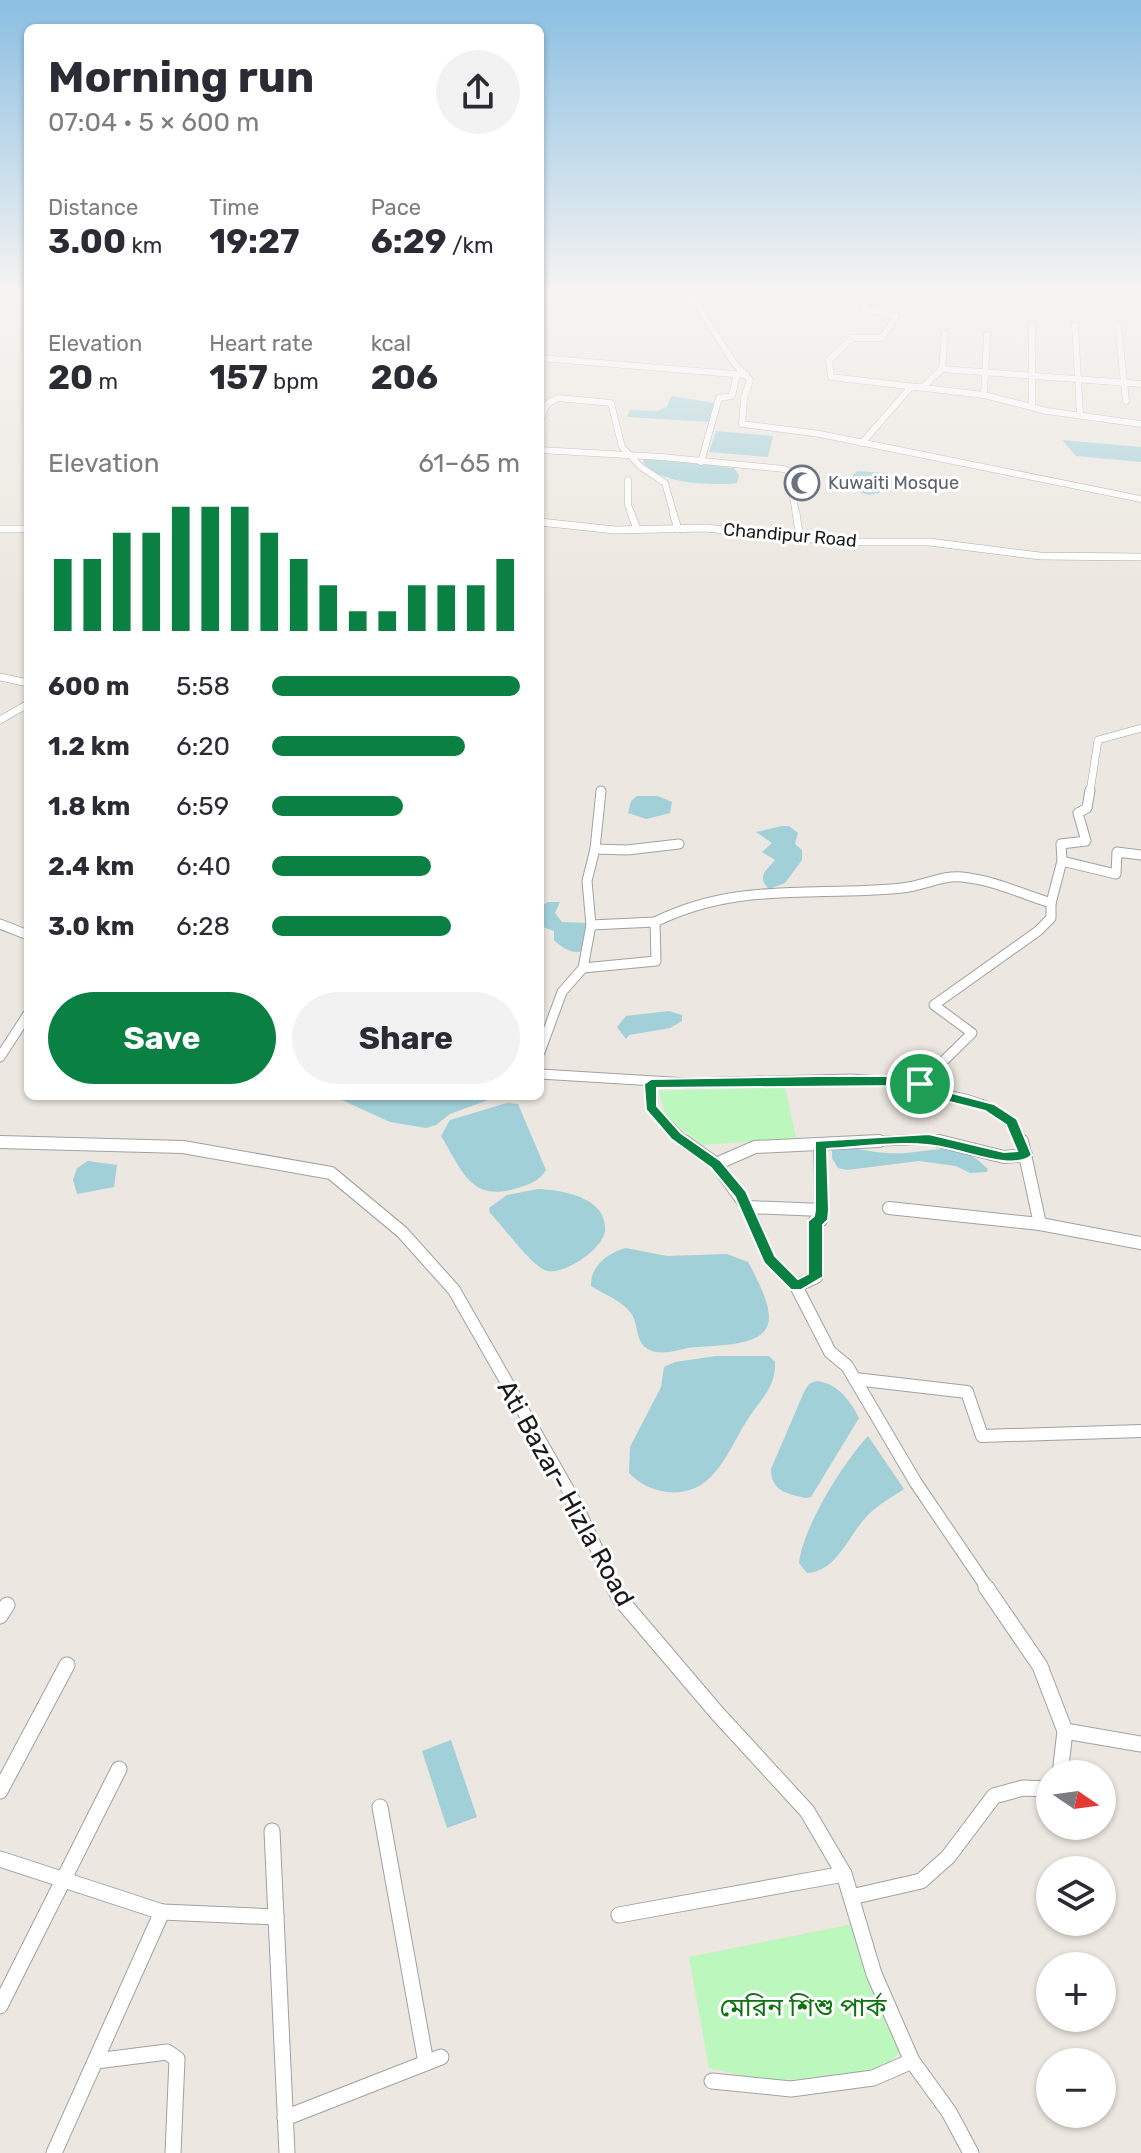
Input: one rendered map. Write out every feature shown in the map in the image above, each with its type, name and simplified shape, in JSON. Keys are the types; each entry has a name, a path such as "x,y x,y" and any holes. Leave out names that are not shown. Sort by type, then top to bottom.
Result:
{"street":[{"path":"701,462 719,398 732,395"},
{"path":"745,395 742,424 862,443 1141,499"},
{"path":"862,443 903,395"},
{"path":"986,395 1141,424"},
{"path":"1032,395 1032,404"},
{"path":"1079,395 1080,415"},
{"path":"1125,395 1126,401"},
{"path":"544,411 547,404 558,398 611,403 615,410 615,428 628,455 638,468 665,483 678,529"},
{"path":"544,450 789,471 800,539"},
{"path":"628,480 628,505 637,529"},
{"name":"Chandipur Road","path":"544,522 637,529 706,528 800,539 929,542 1040,556 1141,557"},
{"path":"0,529 24,529"},
{"path":"0,677 24,682"},
{"path":"0,720 24,706"},
{"path":"920,1084 972,1033 934,1005 979,970 1031,939 1051,918 1051,903 1062,861 1061,844 1086,841 1078,813 1087,808 1098,740 1141,728"},
{"path":"544,1041 562,992 583,968 591,925 587,881 595,849 601,791"},
{"path":"595,849 627,850 679,844"},
{"path":"1062,861 1116,874 1117,852 1141,855"},
{"path":"591,925 655,922 674,910 743,896 799,890 904,888 958,876 1051,903"},
{"path":"583,968 656,961 655,922"},
{"path":"0,924 24,933"},
{"path":"0,1057 24,1020"},
{"path":"544,1074 651,1084 901,1081 920,1084"},
{"path":"651,1084 651,1107 676,1136 716,1164 747,1207 769,1259 796,1286 830,1352 847,1366 916,1483 1040,1666 1065,1731 1062,1760"},
{"path":"920,1084 923,1091 989,1108 1012,1122 1026,1155 1040,1224"},
{"path":"716,1164 755,1147 929,1139 1004,1157 1026,1155"},
{"name":"Ati Bazar- Hizla Road","path":"0,1142 183,1147 331,1173 402,1232 454,1290 575,1502 620,1599 717,1713 807,1811 844,1874 874,1974 912,2061 949,2112 971,2153"},
{"path":"796,1286 816,1277 815,1221 821,1220 822,1210 820,1144"},
{"path":"747,1207 822,1210"},
{"path":"889,1208 1040,1224 1141,1243"},
{"path":"855,1379 967,1392 982,1436 1141,1431"},
{"path":"0,1791 67,1665"},
{"path":"1065,1731 1141,1744"},
{"path":"0,2006 119,1769"},
{"path":"851,1897 921,1881 948,1857 994,1796 1023,1788 1036,1788"},
{"path":"285,2118 434,2060 380,1807"},
{"path":"272,1831 287,2153"},
{"path":"0,1859 162,1912 276,1917"},
{"path":"619,1915 782,1888 844,1874"},
{"path":"54,2153 162,1912"},
{"path":"96,2061 167,2052 174,2054 177,2059 173,2153"},
{"path":"712,2081 791,2089 873,2078 912,2061"}],"green space":[{"path":"785,1087 796,1138 703,1145 666,1117 659,1091"},
{"name":"মেরিন শিশু পার্ক","path":"853,1924 901,2051 877,2074 767,2081 709,2068 689,1957"}],"water":[{"path":"671,396 715,403 709,422 627,417 630,410 657,411 667,407"},
{"path":"716,431 773,436 768,457 709,452"},
{"path":"1062,440 1141,447 1141,462 1076,456"},
{"path":"646,457 734,468 739,475 737,483 686,482 650,469 643,462"},
{"path":"857,471 885,473 886,479 880,483 879,493 869,495 855,491 850,478"},
{"path":"637,796 658,796 672,802 670,813 646,819 628,813 631,801"},
{"path":"789,826 798,833 795,844 802,850 802,860 785,883 769,889 763,877 775,860 762,852 772,843 756,832"},
{"path":"560,902 555,913 562,922 589,923 582,951 564,948 554,940 554,931 544,927 544,904"},
{"path":"669,1011 682,1015 682,1021 670,1028 629,1035 626,1039 617,1027 626,1016"},
{"path":"342,1100 488,1100 450,1114 436,1125 426,1128 390,1122"},
{"path":"507,1103 518,1104 546,1170 524,1186 499,1192 487,1191 468,1179 441,1136 450,1120"},
{"path":"836,1147 887,1153 952,1149 976,1158 988,1169 987,1172 970,1173 956,1166 919,1161 847,1170 838,1168 832,1158 832,1150"},
{"path":"88,1161 117,1165 114,1187 77,1194 73,1180 77,1168"},
{"path":"538,1189 581,1198 599,1210 604,1219 603,1238 590,1253 563,1269 547,1271 541,1268 490,1213 489,1208 507,1195"},
{"path":"626,1248 667,1256 727,1254 748,1262 767,1304 769,1318 766,1329 757,1337 743,1342 667,1352 650,1350 642,1343 631,1313 618,1301 591,1286 591,1279 601,1261"},
{"path":"716,1356 769,1356 775,1362 773,1380 724,1460 707,1480 683,1492 651,1488 629,1473 630,1447 661,1387 664,1367 675,1362"},
{"path":"816,1381 830,1385 842,1394 859,1418 811,1497 806,1498 777,1487 771,1469 804,1392 809,1384"},
{"path":"868,1436 904,1489 868,1515 827,1566 807,1573 799,1563 816,1514 847,1462"},
{"path":"451,1740 477,1817 447,1828 422,1751"}],"place":[{"name":"Kuwaiti Mosque","path":"802,483"}],"route":[{"path":"817,1081 901,1081 920,1084 923,1091 959,1097 989,1108 1012,1122 1026,1155 1004,1157 929,1139 820,1144 823,1188 821,1220 815,1221 816,1277 796,1286 769,1259 741,1194 716,1164 676,1136 651,1107 651,1084 817,1081"}]}
